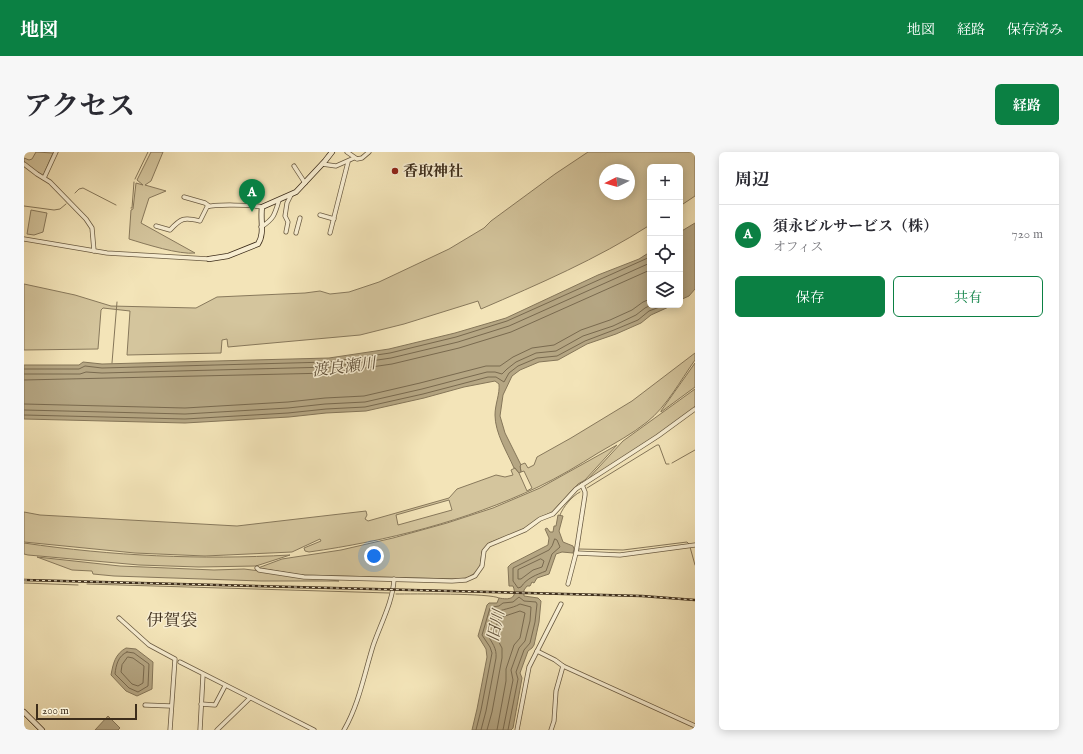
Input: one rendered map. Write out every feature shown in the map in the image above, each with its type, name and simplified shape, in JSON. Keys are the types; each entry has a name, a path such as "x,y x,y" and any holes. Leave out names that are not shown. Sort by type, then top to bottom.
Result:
{"street":[{"path":"44,178 56,152"},
{"path":"184,197 210,206 221,205 262,207 291,195 305,183 332,152"},
{"path":"347,152 354,158"},
{"path":"322,164 336,166 348,162 354,158 362,158 369,152"},
{"path":"330,233 348,162"},
{"path":"24,164 50,182 90,223 93,233 94,251"},
{"path":"294,166 305,183"},
{"path":"286,232 288,222 285,216 291,195"},
{"path":"261,227 271,221 276,214 279,200"},
{"path":"156,226 170,230 179,220 190,218 200,221 205,211 210,206"},
{"path":"24,239 94,251 157,257 209,259 228,256 258,244 260,240 262,207"},
{"path":"320,215 334,219"},
{"path":"296,233 300,218"},
{"path":"257,568 259,570 304,577 452,581 469,579 475,576 480,570 484,552 492,543 525,530 540,520 553,514 576,489 658,436 695,409"},
{"path":"568,584 576,553 585,496 582,485"},
{"path":"576,553 620,555 693,545"},
{"path":"344,730 350,720 373,647 393,592 394,579"},
{"path":"517,730 528,672 561,604"},
{"path":"119,618 149,645 175,660 170,730"},
{"path":"537,651 563,666 695,726"},
{"path":"180,662 314,730"},
{"path":"551,730 554,721 556,691 563,666"},
{"path":"200,730 202,674"},
{"path":"201,704 215,705 225,686"},
{"path":"217,730 250,698"},
{"path":"144,705 171,706"},
{"path":"24,712 42,730"}],"shaded area":[{"path":"36,152 53,153 43,176 24,162 24,158 29,160 32,159"},
{"path":"151,152 163,152 151,181 145,185 166,191 149,198 141,223 195,253 172,251 129,239 131,210 133,209 136,183 143,185 137,180"},
{"path":"588,152 695,152 695,196 683,204 683,164 647,164 647,227 589,260 481,309 478,301 404,324 360,335 228,347 227,339 222,340 221,353 127,355 130,311 103,308 101,310 98,349 24,350 24,284 75,295 111,306 196,308 217,297 320,291 330,294 349,292 379,282 449,249 484,228 491,221 555,174"},
{"path":"31,210 47,213 43,232 34,235 27,234"},
{"path":"695,353 695,360 661,409 647,422 629,434 569,471 538,487 483,510 426,528 368,542 309,552 305,551 304,548 321,541 320,539 292,552 205,556 135,553 24,542 24,512 40,515 237,526 366,511 367,515 365,519 368,521 449,498 457,489 496,475 505,477 513,475 511,470 515,468 519,473 527,491 532,488 524,471 521,472 520,465 525,463 528,468 534,465 537,457 632,401","holes":["449,500 452,510 398,525 396,515"]},
{"path":"695,363 695,387 661,412 661,411"},
{"path":"695,389 695,408 660,434 586,481 623,441"},
{"path":"617,445 585,480 578,484 552,512 539,518 522,530 489,543 482,551 480,567 475,573 467,578 301,575 258,568 282,559 341,550 393,538 493,508 540,488"},
{"path":"24,543 90,551 157,556 223,557 290,555 256,566 199,567 139,565 28,555 24,554"},
{"path":"37,557 120,566 214,570 244,569 339,581 261,581 114,576 93,574 92,571 72,570"}],"water":[{"path":"695,223 695,289 689,296 683,299 683,236 683,230"},
{"name":"渡良瀬川","path":"647,254 647,308 666,308 651,315 641,323 587,344 558,360 539,362 520,370 512,376 503,395 500,416 505,433 521,465 521,472 519,473 514,468 497,429 495,415 499,384 495,381 366,411 185,423 24,419 24,365 79,365 83,362 102,364 329,358 389,349 455,333 506,318 598,275 639,259"},
{"name":"旧川","path":"558,515 563,516 559,531 563,542 573,546 574,549 573,553 562,552 556,554 549,574 537,578 534,583 532,582 530,586 527,586 524,590 524,596 538,598 541,601 539,622 534,645 528,651 520,673 522,678 513,728 511,730 472,730 487,657 486,649 478,636 487,605 489,603 497,603 499,598 512,598 514,590 513,586 509,586 508,567 548,545 549,538 545,529 547,528 550,532 553,532"},
{"path":"126,648 136,649 153,662 152,689 137,696 126,691 111,675 117,656"},
{"path":"108,716 120,728 118,730 95,730"}],"waterway":[{"path":"135,179 148,152"},
{"path":"131,208 134,182"},
{"path":"75,193 79,189 83,188 116,205"},
{"path":"24,206 54,210 60,209 66,204"},
{"path":"112,363 117,302"},
{"path":"587,488 657,445 659,445 666,464 669,464"},
{"path":"672,463 695,450"},
{"path":"560,515 568,502 580,492"},
{"path":"579,549 623,550 687,542 689,544"},
{"path":"690,547 695,565"},
{"path":"24,583 78,585"},
{"path":"87,584 389,593"},
{"path":"396,594 482,595 499,598"}],"railway":[{"path":"24,580 642,596 695,600"}],"place":[{"name":"香取神社","path":"395,171"},
{"name":"須永ビルサービス（株）","path":"252,212"}],"district":[{"name":"伊賀袋","path":"172,621"}]}
